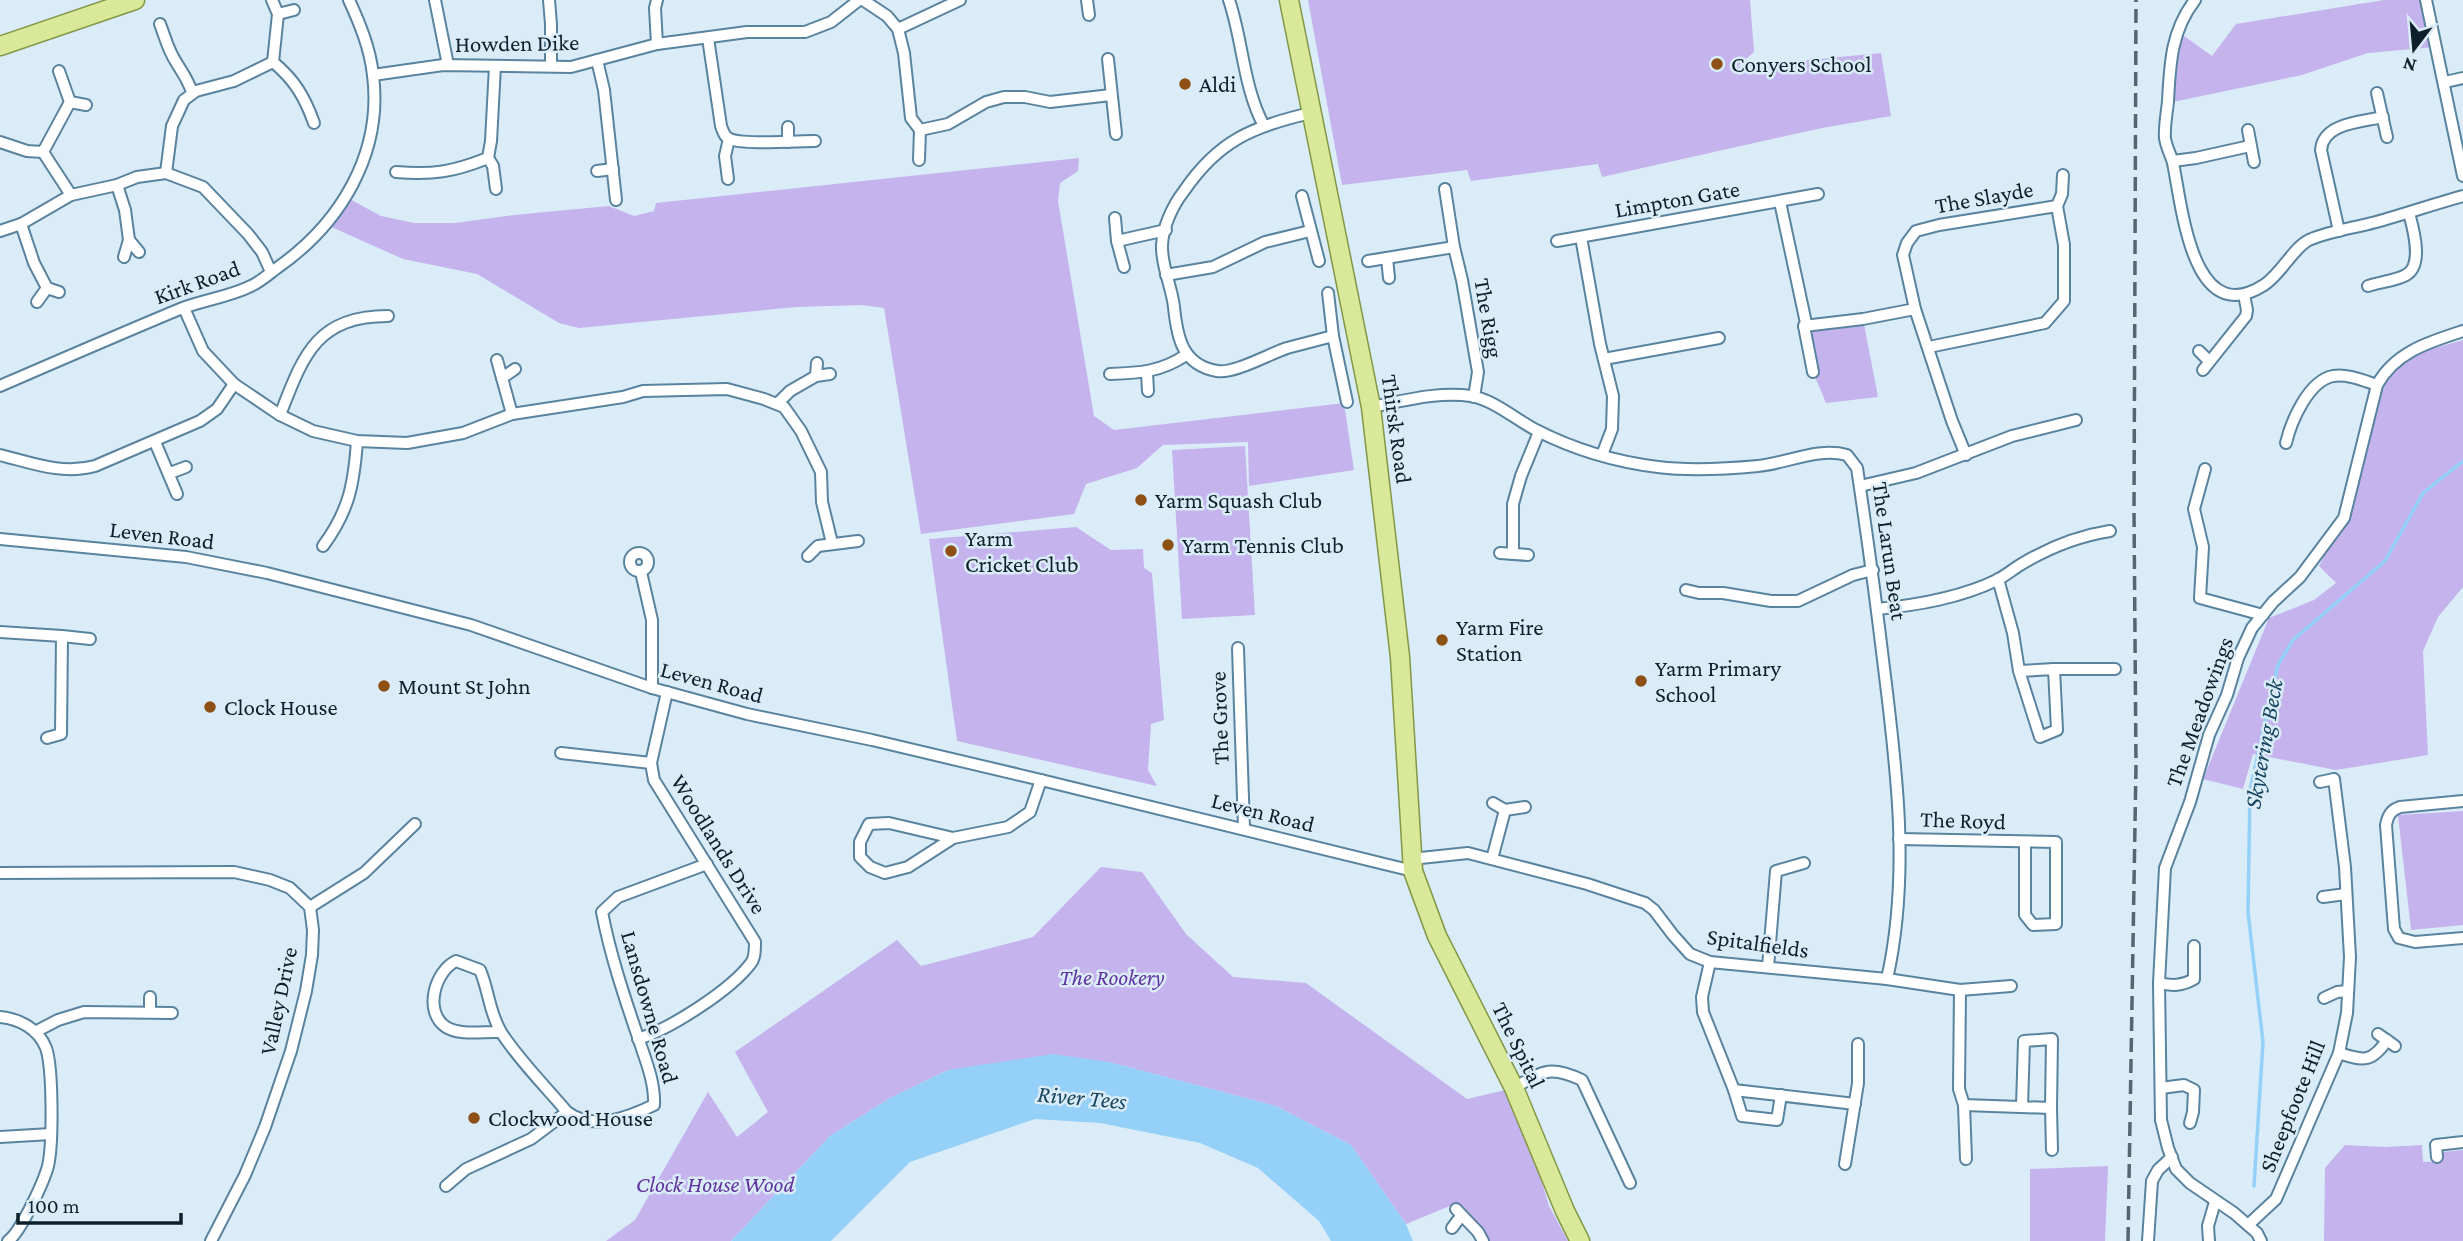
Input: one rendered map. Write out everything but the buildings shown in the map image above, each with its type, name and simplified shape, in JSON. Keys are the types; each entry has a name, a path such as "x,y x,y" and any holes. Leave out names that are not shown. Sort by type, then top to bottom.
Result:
{"main road":[{"path":"0,46 135,0"},
{"name":"Thirsk Road","path":"1289,0 1371,407 1400,657 1412,865"},
{"name":"The Spital","path":"1412,865 1437,936 1514,1088 1564,1211 1580,1241"}],"street":[{"path":"272,0 278,14 274,62"},
{"name":"Kirk Road","path":"0,386 184,308 251,286 298,254 322,231 341,207 359,176 374,122 373,75 364,35 349,0"},
{"path":"435,0 448,65"},
{"path":"549,0 551,66"},
{"path":"657,0 657,44"},
{"path":"861,0 887,16 898,29 904,54 911,118 920,130 919,160"},
{"name":"Howden Dike","path":"373,75 448,65 571,67 657,44 747,32 805,32 831,22 861,0"},
{"path":"898,29 960,0"},
{"path":"1087,0 1089,15"},
{"path":"1229,0 1253,105 1264,126"},
{"path":"2195,0 2177,32 2170,59 2165,139 2173,161 2177,193 2189,240 2199,269 2210,284 2221,291 2244,295 2265,284 2306,241 2463,196"},
{"path":"2426,0 2463,176"},
{"path":"278,14 294,10"},
{"path":"160,24 169,50 177,65 186,74 192,92"},
{"path":"708,38 720,126 724,135 730,139 815,141"},
{"path":"156,54 169,50"},
{"path":"1108,59 1116,134"},
{"path":"597,60 604,90 616,200"},
{"path":"166,173 173,126 184,100 192,92 234,81 274,62"},
{"path":"274,62 286,72 303,94 314,123"},
{"path":"495,66 488,158 493,166 496,189"},
{"path":"43,152 69,102 60,71"},
{"path":"2445,82 2463,78"},
{"path":"2377,93 2387,137"},
{"path":"920,130 947,124 986,102 1004,97 1025,97 1050,102 1111,95"},
{"path":"69,102 86,104"},
{"path":"1311,113 1264,126 1223,146 1197,171 1176,204 1162,245 1166,275 1173,297 1176,328 1190,360 1220,372 1285,349 1333,336"},
{"path":"2339,231 2321,141 2326,134 2337,128 2383,117"},
{"path":"788,127 789,142"},
{"path":"2248,130 2254,162"},
{"path":"728,179 725,156 730,139"},
{"path":"0,142 27,151 43,152"},
{"path":"2173,161 2250,146"},
{"path":"43,152 71,195"},
{"path":"396,172 428,175 464,167 488,158"},
{"path":"597,171 613,169"},
{"path":"0,231 22,224 71,195 117,185 137,177 166,173 203,187 248,234 262,252 271,272"},
{"name":"The Slayde","path":"1929,347 2045,323 2056,312 2064,301 2064,245 2057,206 2062,194 2063,175"},
{"path":"117,185 125,210 128,240 124,257"},
{"name":"The Rigg","path":"1445,189 1478,372 1478,386 1474,397"},
{"name":"Limpton Gate","path":"1557,240 1818,194"},
{"path":"1302,196 1319,261"},
{"path":"1780,202 1807,323 1804,326 1814,373"},
{"name":"The Slayde","path":"1966,455 1915,309 1903,256 1907,243 1916,231 1940,225 2057,206"},
{"path":"2368,286 2407,275 2411,270 2417,246 2409,213"},
{"path":"1115,218 1124,267"},
{"path":"22,224 34,263 47,288 59,292"},
{"path":"1117,240 1166,230"},
{"path":"1166,275 1213,267 1265,242 1310,231"},
{"path":"1581,237 1613,396 1612,429 1602,455"},
{"path":"128,240 139,252"},
{"path":"1368,261 1454,247"},
{"path":"1387,258 1389,278"},
{"path":"37,302 47,288"},
{"path":"1328,293 1333,336 1347,402"},
{"path":"2199,351 2206,365 2246,316 2244,295"},
{"path":"184,308 203,351 234,384 280,415 313,431 357,441 407,443 463,433 512,414 623,397 643,391 727,388 776,404 784,407 801,431 821,472 821,502 832,543"},
{"path":"1804,326 1915,309"},
{"path":"280,415 293,380 313,343 341,323 365,316 382,316 377,329"},
{"name":"The Meadowings","path":"2261,1241 2234,1213 2215,1202 2176,1169 2161,1120 2159,983 2165,868 2190,802 2209,735 2252,628 2300,577 2344,518 2377,385 2386,368 2416,348 2463,331"},
{"path":"1604,359 1718,338"},
{"path":"1110,374 1147,373 1170,365 1186,355"},
{"path":"497,360 512,414"},
{"path":"816,376 817,363"},
{"path":"502,378 516,369"},
{"path":"1147,373 1147,391"},
{"path":"776,404 790,391 816,376 830,374"},
{"path":"2286,443 2297,411 2319,382 2331,376 2354,377 2377,385"},
{"path":"0,455 56,469 77,471 95,466 200,421 217,409 234,384"},
{"name":"The Larun Beat","path":"1371,407 1454,394 1474,397 1492,403 1539,432 1572,446 1658,467 1709,469 1760,466 1823,452 1847,456 1857,468 1874,570 1896,762 1900,877 1887,979"},
{"path":"2303,403 2317,403"},
{"path":"1860,486 1916,473 2012,436 2076,420"},
{"path":"1513,554 1513,504 1539,432"},
{"path":"318,529 326,542 348,503 355,478 357,441"},
{"path":"155,442 177,494"},
{"path":"170,473 186,467"},
{"path":"2205,469 2194,509 2203,547 2200,598 2263,615"},
{"path":"1877,609 1909,606 1956,595 1998,579 2022,564 2081,536 2096,539 2110,531"},
{"name":"Leven Road","path":"0,539 186,556 267,573 471,625 652,688 747,715 872,740 1412,865"},
{"path":"808,556 818,546 858,541"},
{"path":"1500,553 1528,555"},
{"path":"1686,590 1700,587 1771,601 1798,601 1853,575 1874,570"},
{"path":"641,572 653,620 652,688"},
{"path":"1814,579 1821,591"},
{"path":"1998,579 2013,633 2018,671 2040,737 2057,730 2054,669"},
{"path":"0,632 90,639"},
{"path":"47,738 61,734 62,636"},
{"name":"The Grove","path":"1238,648 1244,828"},
{"path":"2018,671 2115,669"},
{"name":"Woodlands Drive","path":"638,1039 676,1023 732,982 753,961 755,942 654,780 651,763 667,692"},
{"path":"561,753 651,763"},
{"name":"Sheepfoote Hill","path":"2248,1225 2276,1199 2339,1053 2347,1013 2350,957 2334,779 2320,782"},
{"path":"953,838 889,823 869,824 860,842 860,857 870,867 885,873 908,866 953,838 1008,827 1030,812 1041,780"},
{"path":"2463,801 2400,807 2394,809 2386,825 2394,929 2399,938 2415,942 2463,937"},
{"path":"1493,803 1505,810 1525,807"},
{"path":"1492,859 1505,810"},
{"path":"0,873 234,872 270,880 290,888 310,907 364,873 412,827 400,821"},
{"name":"The Royd","path":"1899,839 2056,842 2056,924 2033,925 2025,915 2025,842"},
{"name":"Spitalfields","path":"1412,865 1468,853 1587,884 1645,903 1654,910 1690,954 1710,961 1887,979 1960,990 2011,986"},
{"path":"1768,967 1776,871 1804,863"},
{"name":"Lansdowne Road","path":"566,1112 578,1120 598,1122 632,1115 654,1105 647,1063 602,912 618,897 707,864"},
{"path":"2323,897 2346,894"},
{"name":"Valley Drive","path":"211,1241 245,1175 291,1051 312,955 310,907"},
{"path":"2159,983 2170,986 2184,985 2194,979 2194,946"},
{"path":"451,1186 466,1169 531,1139 566,1112 501,1032 488,1003 480,970 456,961 447,965 437,981 434,998 434,1011 444,1027 460,1032 501,1032"},
{"path":"1710,961 1702,997 1703,1013 1742,1116 1777,1120 1781,1095"},
{"path":"1960,990 1959,1088 1964,1105 1966,1159"},
{"path":"2324,999 2337,992 2348,991"},
{"path":"150,997 150,1012"},
{"path":"35,1032 58,1020 84,1012 173,1013"},
{"path":"0,1017 19,1019 35,1032 46,1048 51,1093 48,1166 26,1216 13,1238 8,1241"},
{"path":"2022,1107 2024,1041 2052,1039 2052,1150"},
{"path":"2339,1053 2368,1059 2378,1054 2386,1040"},
{"path":"1845,1164 1858,1083 1858,1044"},
{"path":"1514,1088 1538,1074 1555,1070 1582,1080 1624,1179"},
{"path":"2161,1088 2184,1085 2194,1090 2190,1123"},
{"path":"1734,1090 1855,1104"},
{"path":"1964,1105 2051,1108"},
{"path":"0,1137 51,1134"},
{"path":"2437,1157 2436,1145 2463,1142"},
{"path":"2148,1241 2152,1181 2158,1170 2172,1157"},
{"path":"2209,1241 2208,1226 2215,1202"},
{"path":"1452,1228 1459,1212 1483,1241"}],"green space":[{"name":"Conyers School","path":"1308,0 1750,0 1754,52 1737,67 1881,53 1891,116 1822,128 1602,177 1598,164 1471,181 1467,170 1342,185"},
{"path":"2384,0 2426,0 2435,47 2368,53 2302,75 2168,103 2177,31 2212,56 2236,24"},
{"path":"1079,158 1078,171 1060,183 1058,201 1094,416 1114,430 1344,403 1354,470 1249,486 1248,442 1163,445 1137,468 1086,484 1074,514 921,534 884,308 862,305 797,307 579,328 559,323 477,274 403,259 327,225 346,197 381,216 414,223 455,223 609,206 634,216 654,211 656,203"},
{"path":"1863,319 1878,397 1826,403 1813,372 1804,326"},
{"path":"2463,340 2463,587 2438,617 2423,651 2428,755 2336,770 2253,754 2243,789 2203,779 2269,618 2314,600 2336,583 2319,566 2340,525 2378,396 2392,373 2421,352"},
{"path":"1245,446 1255,615 1182,619 1172,450"},
{"path":"1076,527 1111,550 1143,549 1144,568 1152,573 1164,720 1151,724 1148,770 1157,786 957,741 929,539"},
{"path":"2463,811 2463,925 2411,930 2398,815"},
{"name":"The Rookery","path":"1101,867 1142,872 1186,934 1233,977 1306,983 1467,1099 1514,1088 1549,1206 1568,1241 1489,1241 1457,1203 1406,1224 1351,1145 1276,1106 1109,1062 948,1070 890,1098 830,1136 731,1241 606,1241 635,1220 708,1092 737,1137 768,1112 735,1052 897,940 921,966 1033,937"},
{"path":"2345,1145 2422,1145 2423,1162 2443,1161 2443,1152 2463,1150 2463,1241 2324,1241 2325,1168"},
{"path":"2108,1166 2105,1241 2030,1241 2030,1169"}],"water":[{"name":"River Tees","path":"1053,1054 1109,1062 1276,1106 1351,1145 1406,1224 1413,1241 1331,1241 1319,1221 1258,1168 1200,1143 1100,1123 1035,1119 910,1162 831,1241 731,1241 830,1136 890,1098 948,1070"}],"waterway":[{"name":"Skytering Beck","path":"2254,1186 2263,1042 2248,912 2250,790 2278,665 2293,640 2385,561 2423,493 2463,461"}],"railway":[{"path":"2128,1241 2136,765 2136,0"}],"place":[{"name":"Conyers School","path":"1717,64"},
{"name":"Aldi","path":"1185,84"},
{"name":"Yarm Squash Club","path":"1141,500"},
{"name":"Yarm Tennis Club","path":"1168,545"},
{"name":"Yarm Cricket Club","path":"951,551"},
{"name":"Yarm Fire Station","path":"1442,640"},
{"name":"Yarm Primary School","path":"1641,681"},
{"name":"Mount St John","path":"384,686"},
{"name":"Clock House","path":"210,707"},
{"name":"Clockwood House","path":"474,1118"}],"park label":[{"name":"Clock House Wood","path":"715,1184"}]}
